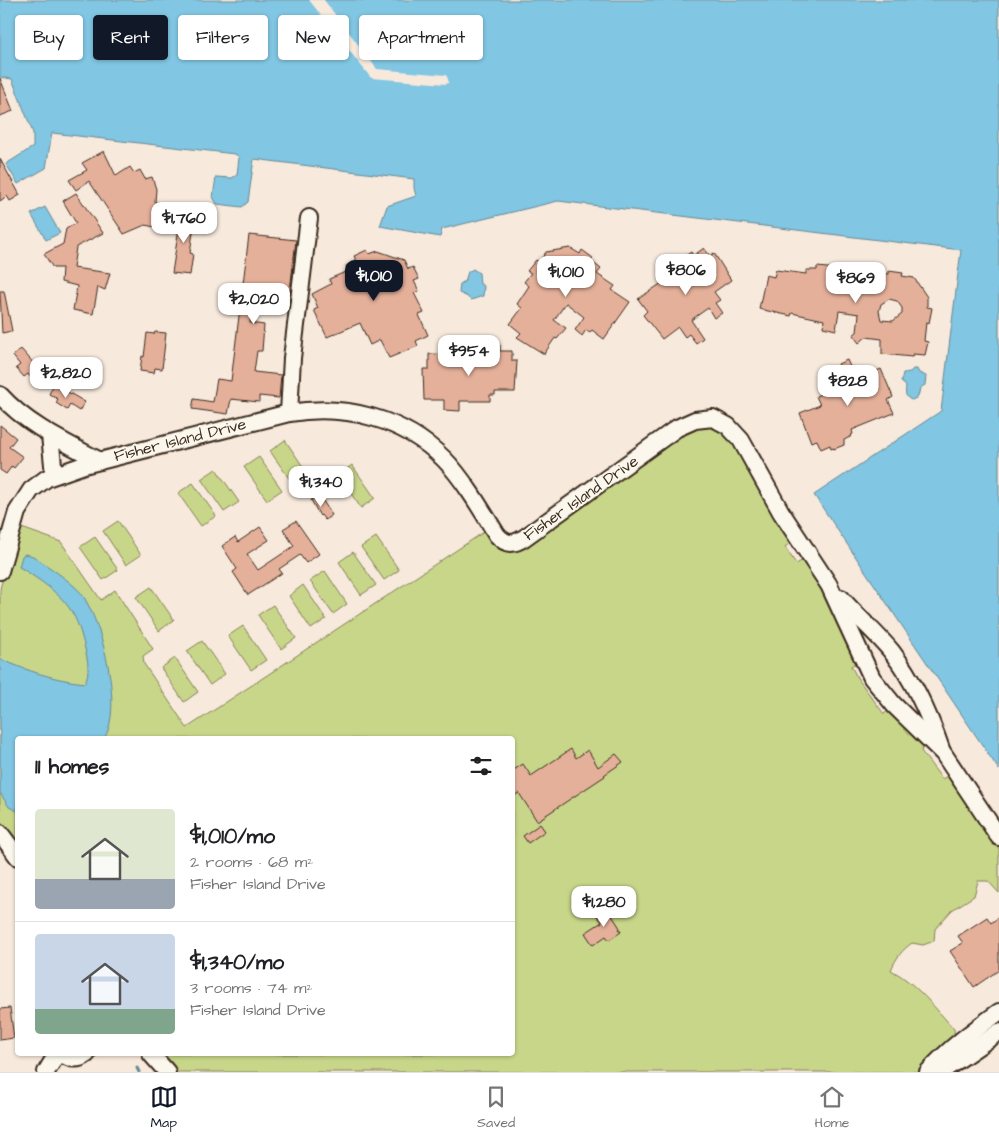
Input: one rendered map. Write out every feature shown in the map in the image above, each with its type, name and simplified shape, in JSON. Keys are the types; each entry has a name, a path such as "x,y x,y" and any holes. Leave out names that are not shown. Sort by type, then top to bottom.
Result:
{"street":[{"path":"289,413 292,358 309,218"},
{"name":"Fisher Island Drive","path":"0,395 50,435 100,461"},
{"name":"Fisher Island Drive","path":"0,571 13,522 22,503 36,486 54,475 100,461 289,413 309,410 343,410 386,421 415,436 446,461 497,535 503,541 510,544 524,538 677,428 696,420 713,418 728,426 741,440 781,512 829,585 872,678 894,705 943,753"},
{"path":"50,435 54,475"},
{"name":"Fisher Island Drive","path":"829,585 888,648 902,666 915,686 943,753 999,838"},
{"path":"853,637 868,627"},
{"path":"913,724 928,714"},
{"path":"0,833 15,853"},
{"path":"938,1072 972,1042 999,1012"},
{"path":"928,1072 942,1056 999,1032"},
{"path":"46,1072 56,1056"},
{"path":"66,1056 73,1059 84,1056"},
{"path":"153,1056 167,1072"}],"green space":[{"path":"708,423 734,438 793,541 785,547 796,564 805,559 828,594 859,661 851,666 858,679 884,714 892,708 926,744 921,751 942,779 950,774 999,849 999,893 988,881 978,881 974,896 952,910 935,929 934,941 923,945 912,943 905,948 891,970 917,989 954,1029 954,1034 947,1046 917,1072 174,1072 161,1056 515,1056 515,736 15,736 15,844 0,823 0,589 16,526 61,542 101,600 115,590 153,649 143,656 144,664 187,728 487,530 500,547 506,551 516,549 669,439"},
{"path":"285,440 308,474 293,484 270,451"},
{"path":"259,457 282,490 267,500 244,467"},
{"path":"352,465 375,498 361,508 338,475"},
{"path":"216,469 239,502 224,512 201,479"},
{"path":"193,483 216,516 201,526 178,493"},
{"path":"118,521 141,555 126,565 103,531"},
{"path":"95,537 118,570 103,580 80,547"},
{"path":"376,537 399,570 384,580 361,547"},
{"path":"353,552 376,585 361,595 339,562"},
{"path":"325,571 347,604 333,614 310,581"},
{"path":"303,585 326,619 311,629 289,596"},
{"path":"151,587 174,620 159,631 136,597"},
{"path":"273,605 296,638 281,649 258,615"},
{"path":"243,626 266,660 251,670 228,636"},
{"path":"202,641 225,674 210,685 187,651"},
{"path":"175,658 198,692 184,702 161,668"}],"water":[{"path":"0,0 999,0 999,770 814,495 941,411 961,250 558,201 442,229 440,237 380,226 387,206 416,196 414,179 254,159 248,202 242,207 217,204 213,197 216,177 232,178 237,175 239,157 235,154 52,133 46,168 18,184 6,164 33,147 33,133 12,79 0,77"},
{"path":"45,207 60,233 46,240 31,214"},
{"path":"473,269 479,273 480,284 484,286 483,296 471,300 459,293 460,284 465,281 468,272"},
{"path":"261,289 280,292 278,306 259,304"},
{"path":"913,369 917,369 919,373 926,376 925,385 920,388 918,397 912,400 907,397 906,386 901,382 903,373 910,372"},
{"path":"25,554 33,556 58,573 81,593 89,606 103,643 108,665 112,707 110,725 105,736 15,736 15,810 9,807 0,793 0,659 42,674 74,682 85,683 88,670 88,662 79,627 71,611 66,603 42,582 19,567 22,556"}],"pier":[{"path":"309,0 324,0 336,15 321,15"},
{"path":"349,33 359,46 359,60 370,60 377,69 446,75 448,83 446,84 371,78 349,50"}],"building":[{"path":"0,78 13,111 0,116"},
{"path":"104,151 116,176 130,167 134,173 140,170 145,179 152,177 156,189 155,202 166,204 164,213 158,213 155,227 145,225 124,234 89,181 76,190 69,180 87,170 82,163"},
{"path":"0,159 20,195 10,201 7,196 0,201"},
{"path":"76,193 103,233 76,247 73,268 110,273 105,290 98,287 93,314 73,310 77,286 61,282 62,268 53,268 44,254 63,244 66,229 76,223 63,201"},
{"path":"182,208 192,209 191,217 195,218 190,253 193,254 190,275 172,273"},
{"path":"249,235 296,240 290,291 261,287 259,300 253,299 250,323 264,325 262,351 257,351 254,372 281,375 279,398 259,396 259,402 231,399 228,414 192,409 194,399 213,402 217,379 231,381"},
{"path":"570,248 580,254 582,250 593,258 591,261 601,269 597,274 615,286 612,290 630,302 604,339 592,330 590,332 586,330 582,336 575,330 584,317 566,303 554,320 566,328 557,339 555,338 544,354 517,337 521,333 510,324 522,308 517,304 529,286 524,282 531,273 527,271 536,260 539,262 546,252"},
{"path":"704,248 710,256 714,253 731,280 714,292 720,300 715,303 722,313 714,318 708,308 691,320 703,338 696,343 689,334 685,337 678,327 662,339 643,315 647,311 638,299 677,273 674,269 684,262 681,259 691,252 693,256"},
{"path":"367,250 369,254 378,251 404,260 408,269 413,267 419,279 414,281 419,291 414,293 424,313 419,315 428,335 416,341 418,346 389,358 380,340 370,345 360,323 327,337 314,310 318,308 312,294 331,284 329,279 348,271 346,266 356,260 354,256"},
{"path":"817,267 889,274 889,271 903,273 902,276 914,278 927,297 927,307 932,308 929,323 926,322 924,341 928,342 925,355 913,354 912,357 882,354 882,339 866,337 859,343 853,335 857,332 859,314 839,311 836,330 823,327 824,320 792,313 791,316 759,309 766,275 774,277 776,270 806,274 806,270 817,270","holes":["889,299 897,301 902,308 902,314 893,321 881,320 879,311 881,304"]},
{"path":"0,291 4,291 12,331 2,333"},
{"path":"155,332 166,333 162,369 155,368 154,373 140,371 147,333 154,334"},
{"path":"487,345 500,345 500,351 512,351 512,361 517,361 515,392 495,392 495,395 490,395 490,401 460,401 460,411 444,410 444,400 424,400 423,369 429,369 429,354 476,355 476,351 487,351"},
{"path":"21,349 44,375 35,383 28,374 24,377 16,368 20,365 13,356"},
{"path":"847,360 851,369 856,367 863,377 881,369 893,397 888,400 894,413 852,430 852,436 844,440 844,445 831,449 830,445 821,449 817,440 811,442 800,413 820,405 816,396 846,383 838,364"},
{"path":"54,384 85,402 79,411 70,405 67,410 56,403 58,399 49,394"},
{"path":"0,425 16,438 9,447 23,457 6,474 0,470"},
{"path":"319,495 332,515 325,520 320,516 311,500"},
{"path":"296,521 319,554 306,563 300,555 279,569 282,573 248,595 233,572 237,569 222,546 235,537 238,542 260,527 269,540 247,554 258,570 294,546 283,529"},
{"path":"571,749 576,758 588,750 598,767 616,754 623,762 537,821 519,793 515,795 515,769 523,764 531,776"},
{"path":"540,824 545,831 528,843 523,836"},
{"path":"608,909 621,932 609,940 606,936 593,945 585,933 602,922 597,916"},
{"path":"987,917 991,923 999,917 999,970 974,987 950,951 963,943 958,936"},
{"path":"10,1008 14,1038 0,1040 0,1009"}],"waterway":[{"path":"137,1068 139,1072"}]}
